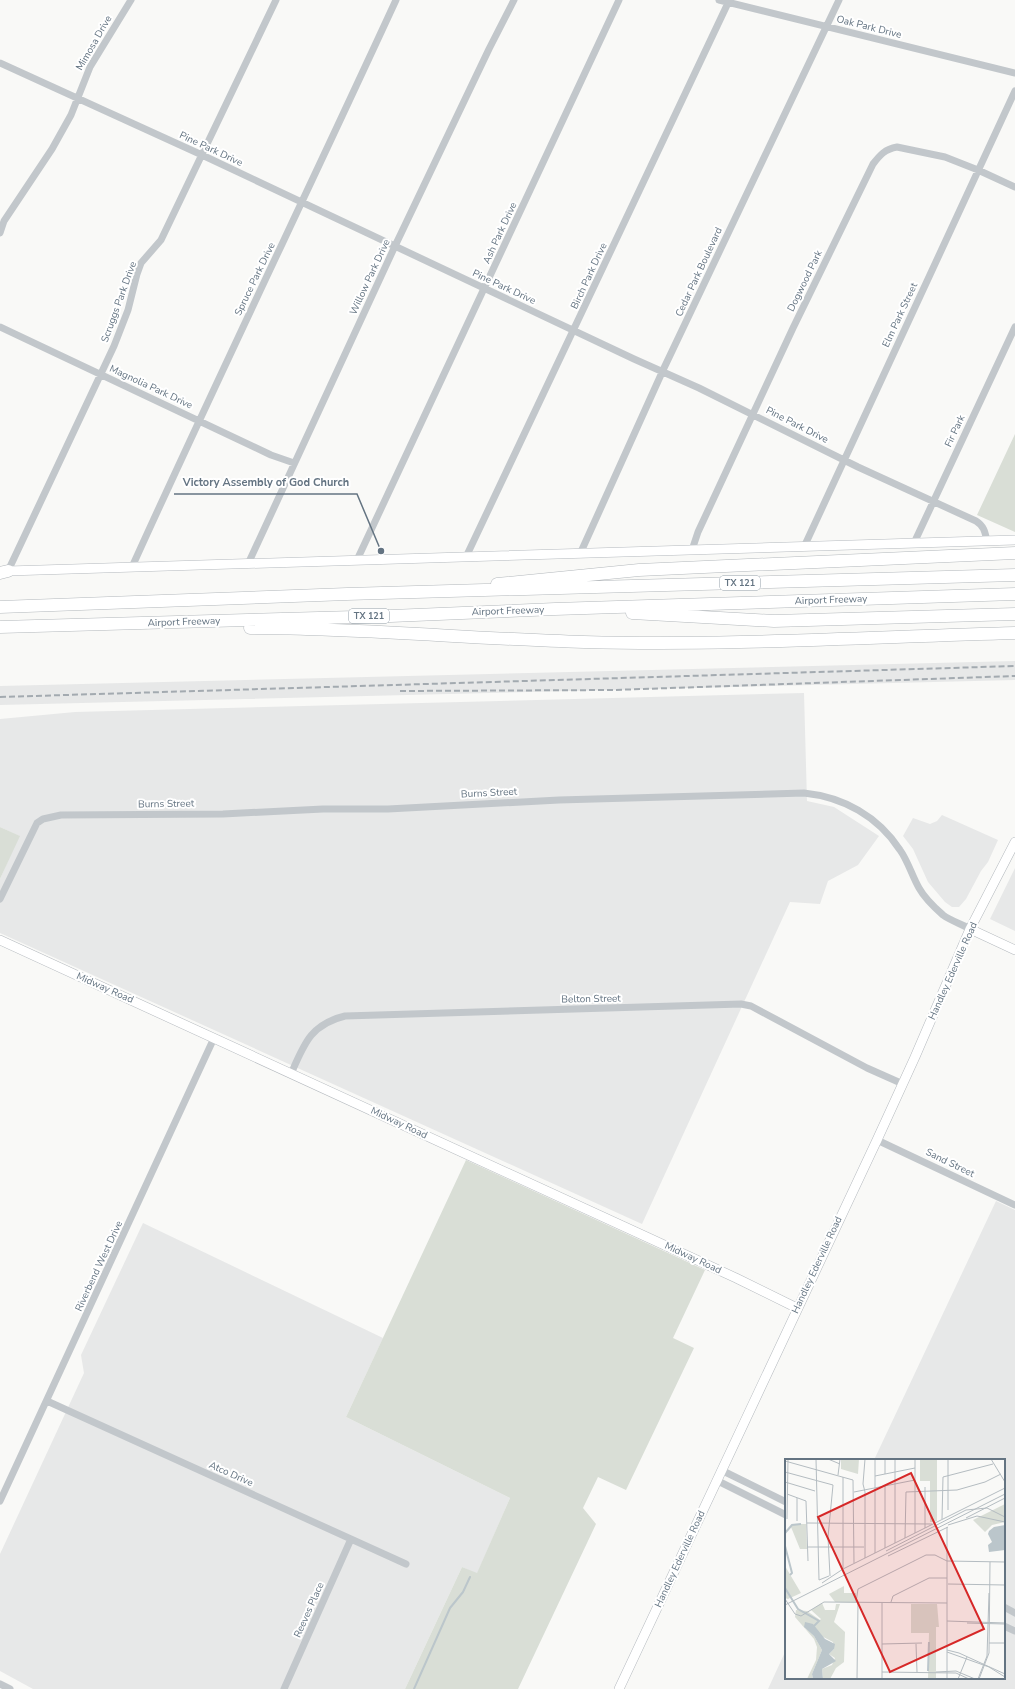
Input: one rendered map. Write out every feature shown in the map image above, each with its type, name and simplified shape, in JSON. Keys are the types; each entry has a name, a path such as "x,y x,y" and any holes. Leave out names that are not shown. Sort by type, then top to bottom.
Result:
{"highway":[{"path":"465,592 506,582 646,569 1015,553"},
{"name":"Airport Freeway","path":"0,607 1015,575"},
{"name":"Airport Freeway","path":"0,627 184,623 1015,594"},
{"path":"555,609 774,621 1015,614"},
{"path":"184,623 211,628 303,628 583,642 703,644 1015,633"}],"main road":[{"path":"3,572 1015,540"},
{"name":"Handley Ederville Road","path":"619,1689 903,1084 970,929 1015,842"},
{"path":"970,929 1015,950"},
{"name":"Midway Road","path":"0,940 736,1278 797,1308"}],"street":[{"name":"Mimosa Drive","path":"0,233 4,221 52,149 71,115 90,67 131,0"},
{"name":"Scruggs Park Drive","path":"3,572 114,346 128,310 141,264 161,240 276,0"},
{"name":"Spruce Park Drive","path":"132,567 199,421 303,203 396,0"},
{"name":"Willow Park Drive","path":"248,564 395,246 489,48 514,0"},
{"name":"Ash Park Drive","path":"357,560 619,0"},
{"name":"Oak Park Drive","path":"719,0 1015,73"},
{"name":"Cedar Park Boulevard","path":"580,554 662,371 839,0"},
{"name":"Birch Park Drive","path":"466,557 728,3"},
{"name":"Pine Park Drive","path":"0,63 202,155 753,414 844,460 933,501 980,524 985,530 987,541"},
{"name":"Elm Park Street","path":"804,547 1015,91"},
{"name":"Dogwood Park","path":"692,550 698,532 753,414 869,171 882,152 890,148 897,147 945,157 1015,187"},
{"name":"Magnolia Park Drive","path":"0,327 270,455 294,463"},
{"name":"Fir Park","path":"914,544 1015,327"},
{"name":"Burns Street","path":"0,899 32,830 37,823 43,819 61,815 223,814 322,809 388,809 559,800 804,793 816,794 845,803 862,812 883,828 900,850 919,888 930,902 944,916 970,929"},
{"name":"Belton Street","path":"291,1074 304,1044 318,1028 334,1019 345,1016 741,1004 750,1006 867,1068 903,1084"},
{"name":"Riverbend West Drive","path":"0,1501 214,1038"},
{"name":"Sand Street","path":"877,1140 1015,1205"},
{"name":"Atco Drive","path":"47,1401 406,1564"},
{"path":"721,1470 785,1502"},
{"path":"716,1480 785,1515"},
{"path":"757,1501 762,1490"},
{"name":"Reeves Place","path":"284,1689 351,1539"},
{"path":"1005,1608 1015,1613"},
{"path":"1005,1626 1015,1631"},
{"path":"0,1684 10,1689"}],"shaded area":[{"path":"1015,434 1015,532 977,515"},
{"path":"1015,661 1015,680 0,705 0,686"},
{"path":"804,693 807,801 834,807 879,836 858,865 828,881 820,904 790,902 642,1224 0,933 0,879 19,836 0,827 0,719 75,712"},
{"path":"942,815 998,840 988,862 981,871 966,899 959,907 952,907 945,902 928,882 913,849 903,836 913,818 930,824 937,821"},
{"path":"0,827 20,836 0,879"},
{"path":"1015,868 1015,931 990,919"},
{"path":"466,1160 705,1270 673,1338 694,1348 626,1490 598,1477 583,1508 596,1524 518,1689 405,1689 462,1567 477,1573 510,1498 346,1417"},
{"path":"996,1201 1015,1210 1015,1689 768,1689 785,1652 785,1679 1005,1679 1005,1459 874,1459"},
{"path":"143,1223 383,1338 346,1417 510,1498 477,1574 462,1567 405,1689 33,1689 0,1671 0,1554 84,1373 81,1355"}],"waterway":[{"path":"414,1689 450,1608 463,1592 470,1577"}],"railway":[{"path":"0,697 1015,666"},
{"path":"400,691 614,690 1015,676"}],"place":[{"name":"Victory Assembly of God Church","path":"381,551"}]}
